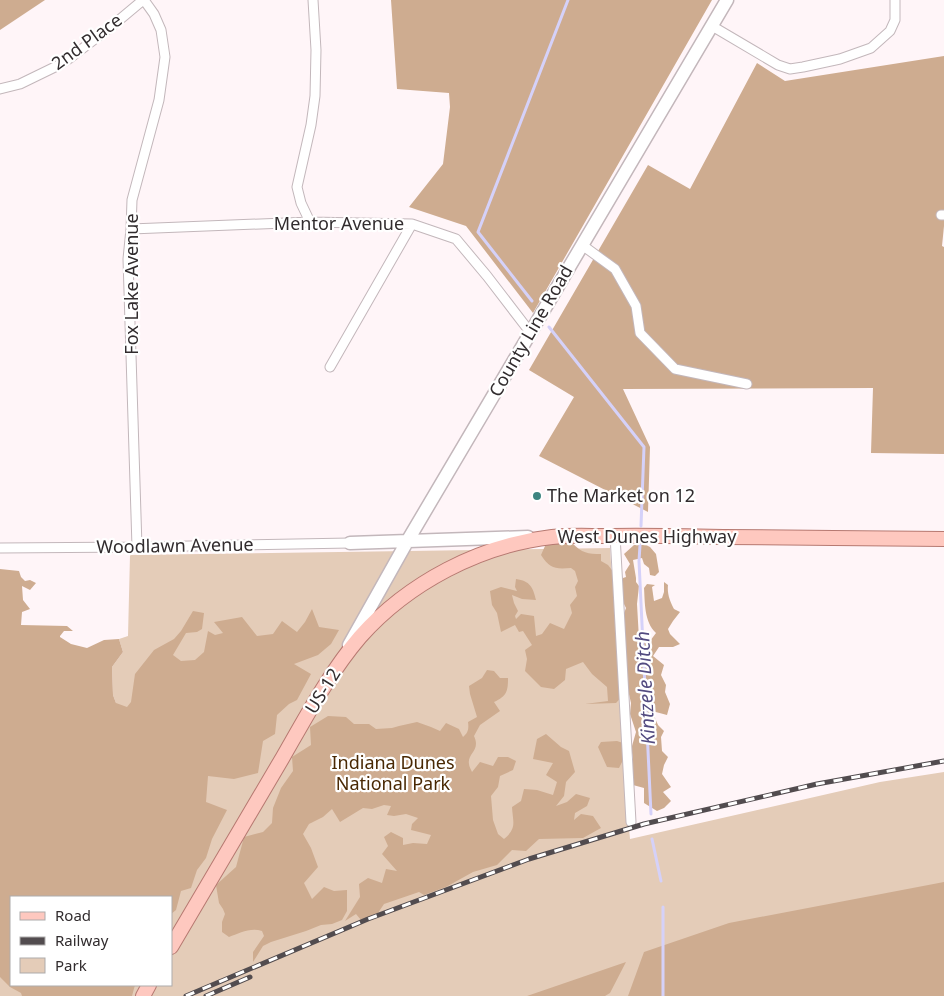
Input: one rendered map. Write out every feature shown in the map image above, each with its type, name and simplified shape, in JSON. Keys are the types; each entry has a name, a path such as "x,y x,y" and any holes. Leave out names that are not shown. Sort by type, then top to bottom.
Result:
{"main road":[{"name":"West Dunes Highway","path":"564,536 944,539"},
{"name":"US-12","path":"172,945 338,665 374,623 389,609 429,580 458,565 495,550 530,541 564,536"}],"street":[{"name":"2nd Place","path":"0,89 20,84 70,58 143,0"},
{"name":"Fox Lake Avenue","path":"137,547 128,259 132,200 159,100 166,57 161,30 154,14 143,0"},
{"path":"310,222 301,203 297,187 311,125 315,96 316,50 313,0"},
{"name":"County Line Road","path":"338,665 408,540 727,0"},
{"path":"712,26 778,66 790,69 840,59 871,48 890,31 895,20 895,0"},
{"name":"Mentor Avenue","path":"131,229 310,222 412,224 456,239 530,332"},
{"path":"330,367 412,224"},
{"path":"582,245 615,269 636,306 640,332 675,369 747,384"},
{"name":"West Dunes Highway","path":"350,542 564,536"},
{"path":"615,536 631,822"},
{"name":"Woodlawn Avenue","path":"0,548 350,542"}],"green space":[{"path":"0,0 45,0 0,30"},
{"path":"391,0 712,0 533,313 466,226 409,207 443,164 450,107 449,93 397,89"},
{"path":"944,56 944,226 942,246 944,247 944,454 871,453 873,388 623,389 650,447 648,512 539,456 574,397 529,370 648,165 690,189 757,63 785,81"},
{"path":"552,542 572,543 585,552 601,554 601,561 608,565 615,574 623,616 626,608 623,602 622,580 626,577 625,572 630,564 624,554 634,545 650,547 656,554 659,572 655,576 650,575 649,568 644,564 642,558 633,560 636,582 639,586 637,604 639,639 650,641 656,633 647,618 644,588 647,584 655,585 652,587 654,601 662,598 664,582 668,585 671,603 674,609 680,612 668,629 670,634 680,644 673,647 659,647 653,656 664,665 661,675 666,685 665,692 670,704 667,715 652,711 658,725 664,731 661,737 662,751 668,757 662,774 671,787 663,792 671,801 664,808 657,811 644,803 644,788 633,785 632,753 626,754 619,768 607,767 598,747 601,742 617,741 632,746 636,732 630,714 631,703 628,690 616,703 585,704 608,701 607,687 592,674 583,662 566,669 565,680 554,689 541,687 525,671 527,659 525,650 532,645 523,631 519,632 515,625 501,632 497,613 492,605 490,591 501,587 517,591 515,587 516,579 525,581 530,585 536,600 522,599 512,595 518,611 515,616 516,619 521,614 534,616 536,636 542,634 550,623 564,629 572,613 570,605 577,596 575,587 578,581 575,571 571,568 550,566 541,555 545,546"},
{"name":"Indiana Dunes National Park","path":"610,548 630,839 880,782 944,772 944,996 0,996 0,720 116,703 113,695 112,667 123,652 119,639 128,636 130,555"},
{"path":"0,569 19,571 25,581 30,580 36,583 30,590 22,586 23,600 30,609 22,612 21,625 67,626 73,631 64,631 60,637 71,644 87,648 104,640 119,639 123,652 112,667 113,695 116,703 127,707 131,702 135,674 154,650 174,639 193,611 204,613 202,629 197,632 186,633 173,655 181,661 195,660 204,652 208,631 215,635 223,633 214,622 242,617 257,636 273,634 282,621 297,632 312,609 319,627 339,630 331,644 318,655 294,664 311,674 297,700 289,704 277,715 275,734 263,741 258,773 234,779 208,776 206,802 227,810 212,839 206,858 197,870 191,888 181,891 176,910 172,913 172,896 10,896 10,986 135,986 132,996 22,996 21,993 10,987 0,977"},
{"path":"487,670 494,671 500,678 508,678 508,686 502,698 494,702 500,711 480,725 474,736 476,745 469,764 472,772 480,762 493,766 498,757 508,757 516,761 513,770 500,776 498,787 491,796 493,820 498,834 504,839 511,832 513,828 512,807 521,801 524,789 537,790 553,795 557,782 546,775 553,763 533,759 537,739 546,734 561,747 569,751 575,772 566,782 564,796 556,806 567,802 576,794 590,798 587,806 575,813 574,820 581,814 593,816 601,828 583,838 539,839 526,851 512,850 497,865 473,872 446,887 424,895 419,892 384,904 378,913 372,917 361,920 356,914 345,921 360,897 359,884 368,878 382,883 386,869 397,871 382,854 388,846 384,837 391,832 403,838 403,845 413,843 427,844 431,835 411,830 412,824 418,818 406,814 387,815 391,806 384,805 372,809 363,808 340,822 332,809 323,817 309,824 303,834 318,867 304,883 312,899 324,887 334,891 347,890 347,911 342,920 332,924 321,925 263,946 253,962 253,952 264,936 262,931 249,930 229,937 222,932 222,922 225,914 219,903 216,885 236,867 244,837 263,832 272,823 273,808 281,788 293,771 292,757 311,745 310,727 328,716 346,717 354,724 369,724 376,729 392,728 417,722 440,731 446,723 459,729 463,737 468,731 468,722 477,717 469,686 482,678"},
{"path":"944,882 944,996 628,996 644,952 729,923"},
{"path":"626,962 610,993 605,996 527,996"}],"waterway":[{"path":"532,301 478,232 568,0"},
{"path":"549,327 644,447 641,526"},
{"name":"Kintzele Ditch","path":"640,545 639,561 651,814"},
{"name":"Kintzele Ditch","path":"652,839 661,881"},
{"name":"Kintzele Ditch","path":"663,907 663,996"}],"railway":[{"path":"186,996 368,919 529,859 644,824 817,784 944,761"},
{"path":"206,996 250,977"}],"place":[{"name":"The Market on 12","path":"537,496"}]}
